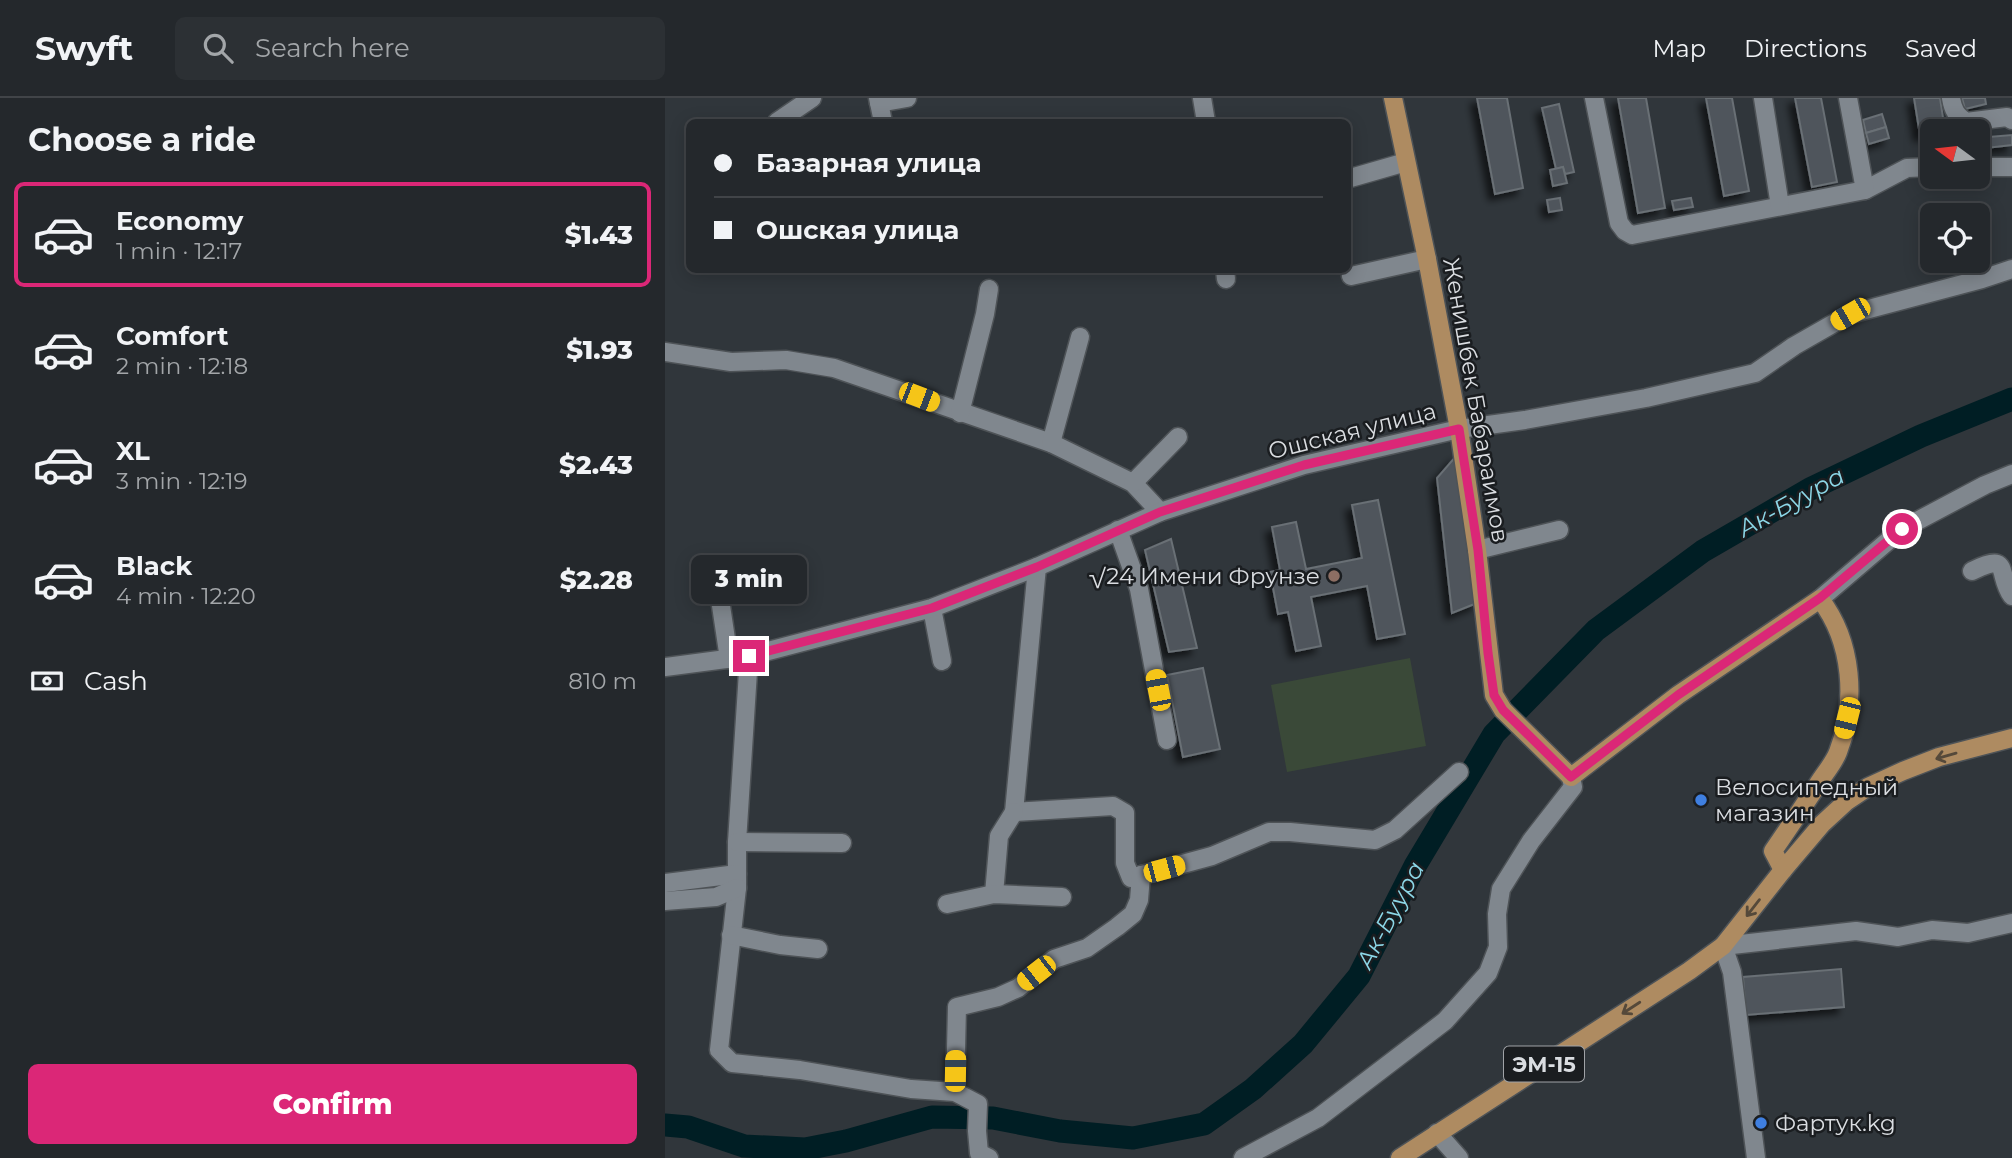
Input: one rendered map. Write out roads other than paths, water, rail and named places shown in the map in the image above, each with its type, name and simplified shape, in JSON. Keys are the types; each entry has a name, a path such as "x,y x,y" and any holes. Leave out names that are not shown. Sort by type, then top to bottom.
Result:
{"main road":[{"name":"Женишбек Бабараимов","path":"1393,98 1459,429 1478,550 1494,695 1503,710 1571,777"},
{"path":"1571,777 1678,695 1820,598 1831,613 1847,662 1850,689 1847,718 1837,754 1773,851 1783,870"},
{"path":"1723,946 1822,824 1847,801 1868,787 1939,757 2012,738"},
{"name":"ЭМ-15","path":"1400,1158 1689,971 1723,946"}],"street":[{"path":"781,119 812,98"},
{"path":"882,119 879,101 907,98"},
{"path":"1202,98 1206,119"},
{"path":"1594,98 1619,223 1632,235 1865,190 1907,168 1920,167"},
{"path":"1763,98 1780,206"},
{"path":"1848,98 1865,190"},
{"path":"1951,98 1952,108 1966,122 2007,117 2012,120"},
{"path":"1351,178 1406,162"},
{"path":"1990,167 2012,167"},
{"path":"1351,276 1427,259"},
{"name":"Ошская улица","path":"665,667 749,656 932,608 1037,567 1160,512 1304,465 1459,429 1633,400 1755,373 1794,345 1850,314 2012,269"},
{"path":"960,413 989,289"},
{"path":"1051,443 1080,337"},
{"path":"665,352 731,362 786,360 834,368 899,389 960,413 1051,443 1133,483 1160,512"},
{"path":"1133,483 1178,437"},
{"path":"1820,598 1902,529 1985,485 2012,474"},
{"path":"1118,530 1139,589 1167,740"},
{"path":"1478,550 1559,530"},
{"path":"1972,571 1990,562 2000,565 2012,596"},
{"path":"994,894 999,836 1014,812 1037,567"},
{"path":"716,593 720,599 729,659"},
{"path":"932,608 941,661"},
{"path":"749,656 737,881 719,1050 732,1063 800,1070 911,1089 955,1092 978,1104 979,1153 989,1158"},
{"path":"1014,812 1113,806 1120,809 1125,813 1125,863 1131,878 1212,856 1269,832 1375,840 1395,830 1459,772"},
{"path":"1243,1158 1318,1118 1445,1021 1487,973 1498,947 1497,914 1501,889 1531,841 1573,787 1571,777"},
{"path":"737,842 842,843"},
{"path":"955,1092 957,1007 998,997 1018,988 1054,959 1087,948 1117,927 1133,914 1139,900 1141,875"},
{"path":"665,883 737,881"},
{"path":"665,901 716,897 737,881"},
{"path":"947,904 994,894 1062,897"},
{"path":"1756,1158 1732,972 1723,946 1856,931 1898,937 1932,930 1968,933 2012,923"},
{"path":"731,935 818,949"},
{"path":"1437,1133 1459,1158"}],"waterway":[{"name":"Ак-Буура","path":"665,1125 688,1127 744,1146 805,1149 846,1141 932,1117 993,1118 1060,1131 1133,1138 1204,1124 1253,1089 1303,1044 1359,976 1415,866 1494,734 1596,630 1703,551 1810,489 1921,436 2012,399"}],"place":[{"name":"√24 Имени Фрунзе","path":"1334,576"},
{"name":"Велосипедный магазин","path":"1701,800"},
{"name":"Фартук.kg","path":"1761,1123"}]}
